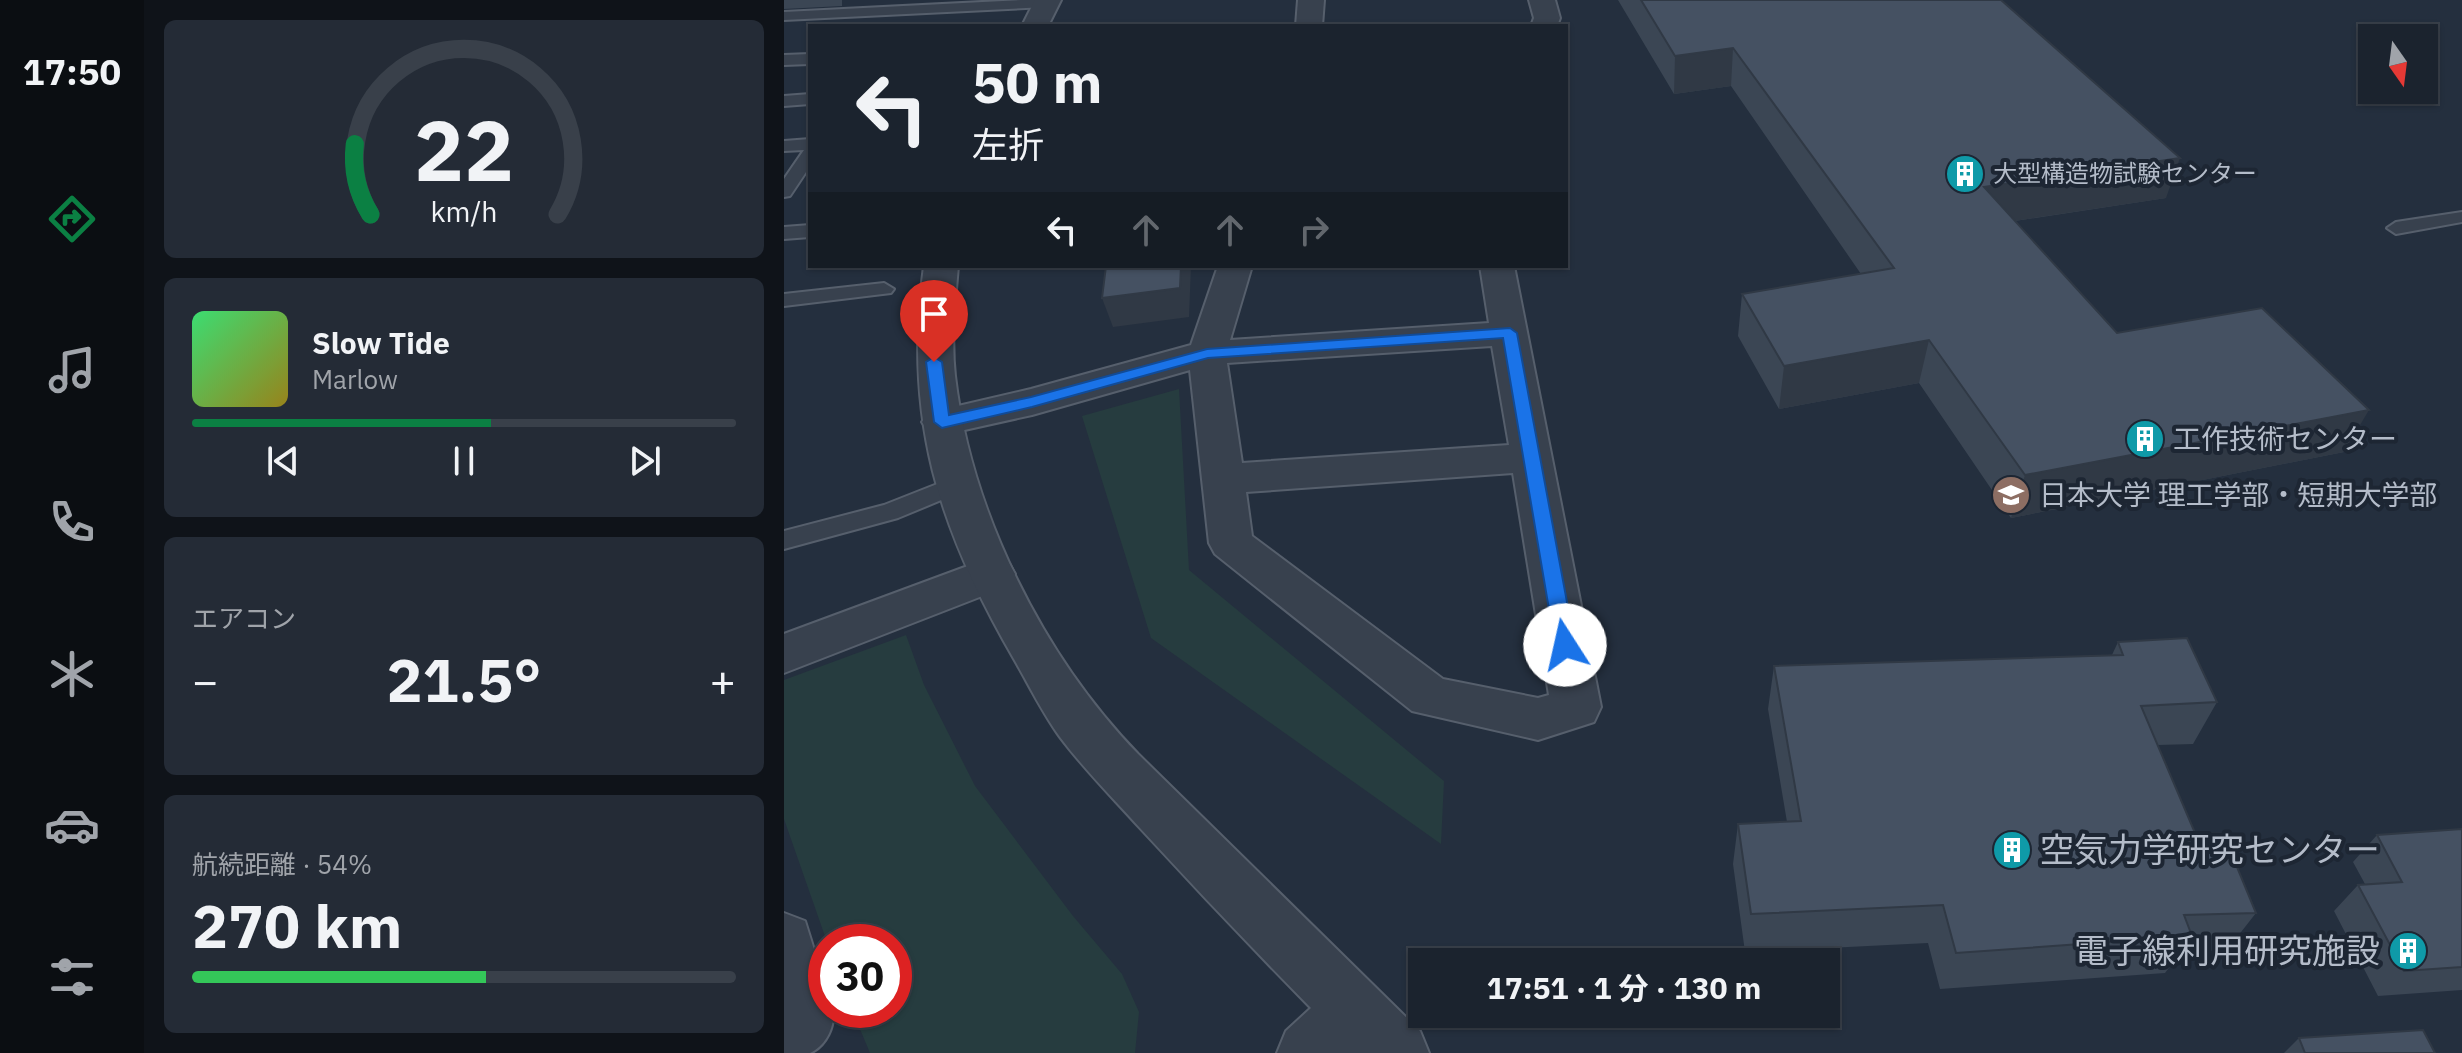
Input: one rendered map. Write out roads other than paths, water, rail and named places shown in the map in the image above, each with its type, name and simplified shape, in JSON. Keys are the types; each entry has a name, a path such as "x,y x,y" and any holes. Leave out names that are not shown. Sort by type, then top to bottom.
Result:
{"street":[{"path":"1309,24 1311,0"},
{"path":"1542,0 1547,18 1545,24"},
{"path":"941,268 934,303 934,362 955,485 992,574 1026,639 1081,727 1199,853 1398,1053"},
{"path":"1234,268 1207,353 1231,543 1430,697 1538,719 1576,707 1497,268"},
{"path":"942,422 1032,402 1207,353 1510,333"},
{"path":"1223,479 1532,458"},
{"path":"784,654 992,574"},
{"path":"784,941 804,1019 784,1034"},
{"path":"1308,1053 1354,1009"}],"lane":[{"path":"784,8 790,0"},
{"path":"784,16 865,6 943,4 1043,10"},
{"path":"784,60 808,59"},
{"path":"784,101 808,99"},
{"path":"784,146 808,144"},
{"path":"784,192 808,156"},
{"path":"2396,228 2462,217"},
{"path":"784,233 808,231"},
{"path":"784,300 884,289"},
{"path":"784,540 890,512 955,485"}],"place":[{"name":"大型構造物試験センター","path":"1965,174"},
{"name":"工作技術センター","path":"2145,439"},
{"name":"日本大学 理工学部・短期大学部","path":"2011,495"},
{"name":"空気力学研究センター","path":"2012,850"},
{"name":"電子線利用研究施設","path":"2408,951"}]}
